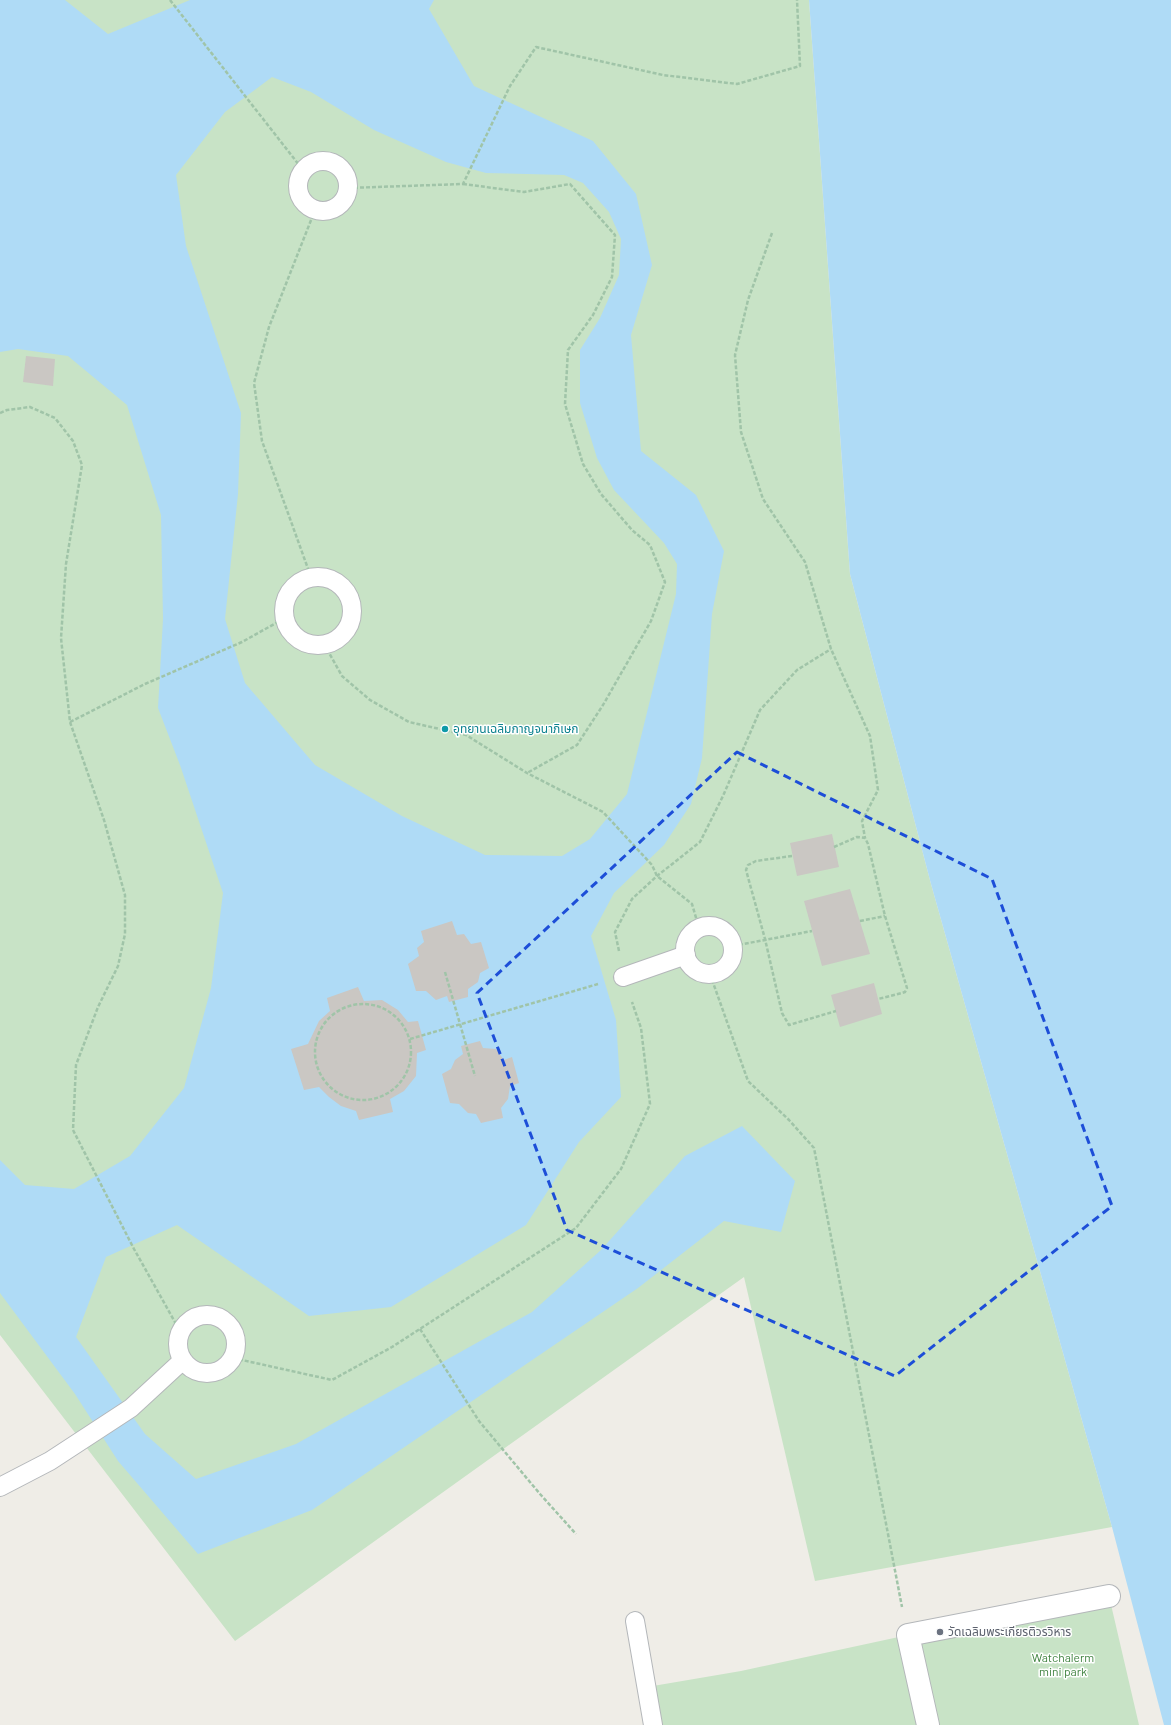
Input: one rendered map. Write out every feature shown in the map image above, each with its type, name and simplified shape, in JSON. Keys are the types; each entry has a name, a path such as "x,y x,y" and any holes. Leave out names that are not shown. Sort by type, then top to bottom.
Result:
{"street":[{"path":"928,1725 908,1635 1109,1596"}],"lane":[{"path":"318,160 328,160 336,164 344,172 348,180 348,188 346,197 333,209 324,211 315,210 307,206 299,195 297,187 298,177 309,164 318,160"},
{"path":"311,577 324,578 334,581 344,589 350,599 352,612 349,624 338,637 324,644 307,643 297,638 289,629 285,618 284,606 288,594 301,582 311,577"},
{"path":"711,926 719,927 726,932 733,946 733,954 726,967 720,972 710,974 702,973 689,963 685,947 692,932 699,928 711,926"},
{"path":"623,977 686,955"},
{"path":"206,1315 217,1317 226,1322 235,1337 236,1348 233,1358 227,1366 218,1372 207,1374 197,1372 188,1367 182,1361 178,1352 177,1342 180,1331 196,1316 206,1315"},
{"path":"0,1487 50,1461 131,1408 182,1361"},
{"path":"635,1621 653,1725"}],"path":[{"path":"170,0 303,170"},
{"path":"463,184 510,86 536,47 663,76 737,84 800,66 797,0"},
{"path":"348,188 463,184 524,192 570,184 616,235 612,277 593,315 568,350 565,404 583,464 601,494 632,530 650,545 665,582 651,620 603,706 577,745 528,773"},
{"path":"311,577 262,441 254,383 269,327 315,210"},
{"path":"772,234 748,300 735,355 741,432 763,499 805,562 831,650 870,736 878,790 862,821 864,838 868,844 885,916 907,988 905,992 878,999"},
{"path":"0,414 7,410 30,407 55,418 73,441 82,465 66,564 61,638 70,722 104,820 125,895 125,934 118,966 98,1007 76,1065 73,1130 134,1249 180,1331"},
{"path":"70,722 145,684 242,642 285,618"},
{"path":"324,644 342,676 370,700 409,722 466,735 528,773 603,812 652,865 657,876 692,904 699,928"},
{"path":"233,1358 332,1380 392,1347 576,1228 621,1169 650,1104 641,1028 623,977 615,932 632,898 700,842 723,796 760,710 797,670 831,650"},
{"path":"834,847 857,837 864,838"},
{"path":"792,856 756,861 748,865 746,870 765,939 782,1012 788,1025 836,1011"},
{"path":"860,921 885,916"},
{"path":"733,946 812,931"},
{"path":"445,972 475,1076"},
{"path":"710,974 748,1081 789,1120 814,1148 908,1635"},
{"path":"410,1039 460,1026 623,977"},
{"path":"356,1004 379,1006 399,1019 410,1039 411,1063 401,1084 382,1097 359,1101 337,1093 320,1076 314,1054 320,1031 334,1013 356,1004"},
{"path":"420,1329 479,1420 540,1494 576,1534"}],"highlighted area":[{"path":"737,752 992,879 1112,1206 895,1376 567,1230 477,993"}],"green space":[{"name":"อุทยานเฉลิมกาญจนาภิเษก","path":"0,0 809,0 850,574 931,884 1112,1527 815,1581 744,1277 235,1641 0,1335"},
{"name":"Watchalerm mini park","path":"1109,1596 1139,1725 653,1725 647,1687 741,1671 908,1635"}],"water":[{"path":"0,0 65,0 108,34 190,0 434,0 429,9 474,86 593,141 636,194 652,265 631,335 641,451 696,495 724,551 712,614 702,758 691,804 664,845 614,893 591,936 616,1020 621,1097 579,1142 526,1225 391,1307 309,1316 177,1225 106,1257 76,1337 145,1434 196,1479 296,1444 532,1312 601,1250 685,1156 742,1126 795,1181 781,1232 724,1221 638,1288 312,1510 198,1554 118,1461 75,1394 0,1293 0,1160 25,1185 74,1189 130,1156 184,1088 211,988 223,893 180,765 158,708 163,619 161,515 127,405 68,356 18,349 0,352","holes":["272,77 311,92 374,130 446,162 486,173 564,175 583,183 609,212 621,239 619,275 600,318 580,350 580,403 597,458 614,490 664,543 677,564 676,594 627,794 590,839 562,856 485,855 402,816 315,765 245,683 225,619 238,494 241,413 186,246 176,175 225,112"]},
{"path":"809,0 1171,0 1171,1725 1164,1725 1112,1527 931,884 850,574"}],"building":[{"path":"26,356 55,359 53,386 23,382"},
{"path":"832,834 839,867 797,876 790,843"},
{"path":"850,889 870,954 822,966 804,901"},
{"path":"452,921 457,935 464,934 471,944 481,942 489,968 480,973 478,982 468,989 468,997 449,1002 447,996 436,1000 426,991 416,991 408,964 419,956 417,948 424,942 421,931"},
{"path":"874,983 882,1014 840,1027 831,995"},
{"path":"358,987 364,1001 382,1000 398,1010 408,1022 418,1021 426,1050 417,1053 416,1076 404,1091 390,1099 393,1112 359,1120 356,1111 341,1106 319,1087 304,1090 291,1049 308,1044 319,1021 330,1011 327,998"},
{"path":"480,1041 483,1048 496,1049 504,1060 512,1057 519,1083 510,1086 508,1099 501,1108 503,1118 481,1123 476,1114 468,1113 459,1104 450,1103 442,1074 451,1069 455,1060 463,1054 461,1046"}],"place":[{"name":"อุทยานเฉลิมกาญจนาภิเษก","path":"445,729"},
{"name":"วัดเฉลิมพระเกียรติวรวิหาร","path":"940,1632"}]}
